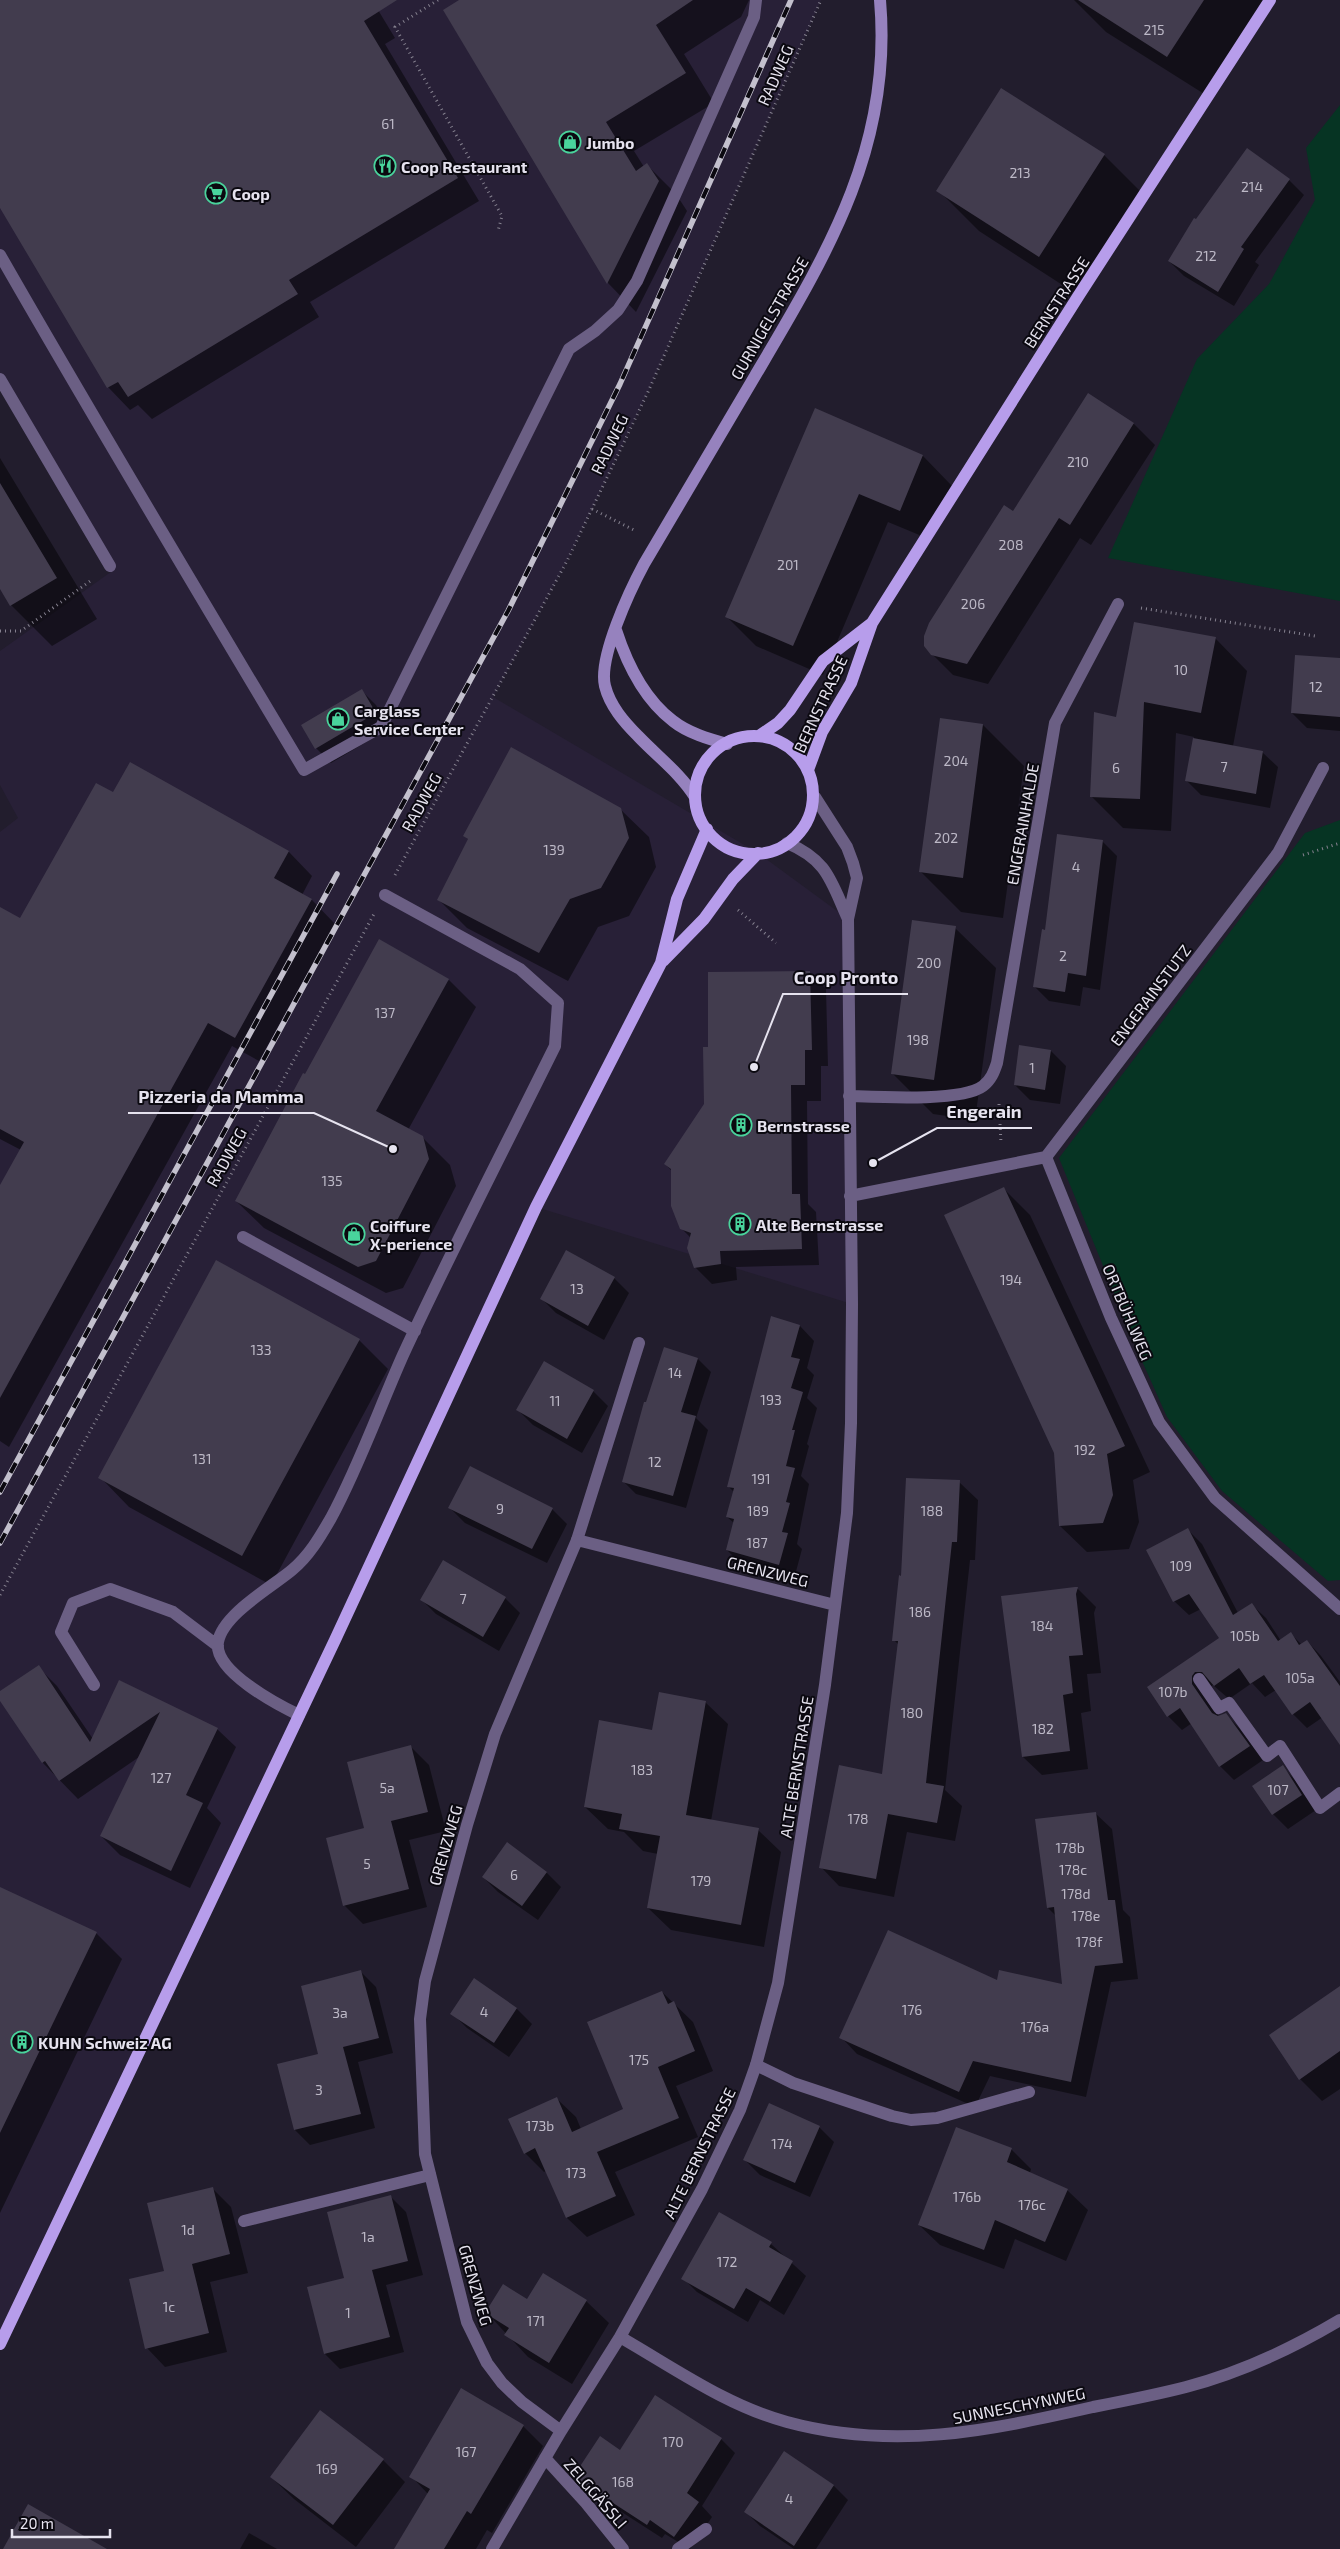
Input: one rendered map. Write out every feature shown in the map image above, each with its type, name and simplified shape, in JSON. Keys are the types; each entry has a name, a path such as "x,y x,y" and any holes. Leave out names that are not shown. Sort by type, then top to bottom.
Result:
{"main road":[{"name":"GURNIGELSTRASSE","path":"695,797 678,774 621,718 611,702 605,685 607,654 627,596 804,293 847,204 866,154 878,98 882,42 880,0"},
{"name":"BERNSTRASSE","path":"808,770 822,732 851,682 872,622 1270,0"},
{"name":"BERNSTRASSE","path":"759,736 778,723 790,710 823,661 872,622"},
{"path":"616,630 626,660 658,707 674,722 687,729 727,744"},
{"path":"759,736 768,737 790,748 800,758 808,770 815,797 807,822 787,843 758,853 732,850 722,844 707,829 699,816 695,797 698,776 704,763 727,744 759,736"},
{"path":"0,2344 299,1715 536,1207 661,963 677,899 707,829"},
{"path":"661,963 704,919 733,879 758,853"}],"street":[{"path":"0,255 104,436 209,608 304,770 381,727 569,350 595,332 618,310 637,281 754,17 756,0"},
{"path":"0,379 110,566"},
{"name":"ENGERAINHALDE","path":"849,1096 934,1097 968,1092 982,1087 991,1078 997,1063 1055,723 1118,604"},
{"name":"ENGERAINSTUTZ","path":"1046,1157 1278,852 1323,768"},
{"name":"ALTE BERNSTRASSE","path":"492,2549 561,2431 620,2337 722,2149 740,2110 756,2065 776,1991 787,1939 847,1513 851,1423 848,919 857,878 847,847 815,797"},
{"name":"ALTE BERNSTRASSE","path":"787,843 801,849 820,863 848,919"},
{"path":"299,1715 253,1689 231,1669 221,1656 218,1646 223,1631 243,1607 294,1569 317,1542 337,1506 415,1331 555,1046 558,1003 520,969 385,895"},
{"path":"850,1196 1046,1157"},
{"name":"ORTBÜHLWEG","path":"1046,1157 1111,1318 1159,1422 1215,1498 1340,1609"},
{"path":"243,1237 415,1331"},
{"name":"GRENZWEG","path":"561,2431 522,2402 502,2383 487,2362 467,2322 425,2154 420,2019 425,1981 467,1825 495,1734 577,1540 639,1343"},
{"name":"GRENZWEG","path":"577,1540 835,1605"},
{"path":"94,1685 61,1632 73,1604 110,1589 174,1612 218,1646"},
{"path":"1199,1679 1219,1708 1229,1703 1266,1756 1280,1746 1320,1808 1340,1793"},
{"path":"756,2065 793,2083 892,2116 911,2120 937,2118 1029,2092"},
{"path":"244,2220 430,2175"},
{"name":"SUNNESCHYNWEG","path":"620,2337 733,2401 785,2422 834,2433 882,2438 943,2435 1005,2427 1187,2386 1258,2362 1340,2320"},
{"name":"ZELGGÄSSLI","path":"545,2458 586,2503 623,2549"},
{"path":"678,2549 706,2529"}],"path":[{"path":"438,0 395,27 502,216 498,231"},
{"name":"RADWEG","path":"0,1594 541,610 592,509 676,330 821,0"},
{"path":"592,509 657,542"},
{"path":"0,631 21,631 110,566"},
{"path":"1118,604 1315,636"},
{"path":"735,908 776,943"},
{"path":"997,1063 1002,1165"}],"shaded area":[{"path":"0,0 821,0 648,392 567,561 493,697 758,853 848,919 852,1304 536,1207 0,2343 0,832 18,818 0,785 0,651 115,569 0,378"}],"green space":[{"path":"1340,105 1340,601 1108,558 1197,359 1269,284 1315,200 1306,148"},
{"path":"1340,820 1340,1580 1328,1581 1222,1491 1167,1417 1142,1361 1059,1158 1305,833"}],"building":[{"name":"Coop","path":"0,0 397,0 364,21 458,178 289,280 298,294 128,397 118,382 107,388 0,208"},
{"name":"Jumbo","path":"459,0 693,0 656,25 686,73 606,122 636,171 647,163 659,181 607,284 443,10"},
{"path":"1078,0 1204,0 1167,57"},
{"path":"1001,88 1105,154 1039,257 936,191"},
{"path":"1247,148 1290,179 1241,247 1244,249 1218,292 1168,261 1194,218 1196,219"},
{"path":"1088,393 1134,423 1070,525 1059,518 967,664 931,655 924,646 924,636 929,623 1004,505 1013,511"},
{"path":"815,408 923,455 900,511 859,494 793,646 725,617"},
{"path":"0,483 57,578 10,606 0,589"},
{"path":"1134,622 1216,637 1201,713 1144,702 1140,799 1090,797 1094,712 1116,717"},
{"path":"1295,655 1340,658 1340,717 1291,713"},
{"name":"Carglass Service Center","path":"362,689 376,713 315,749 301,725"},
{"path":"940,718 983,724 963,878 919,872"},
{"path":"1193,738 1263,751 1256,794 1185,781"},
{"path":"511,747 621,808 629,838 601,888 570,899 539,953 437,900 468,839 463,836"},
{"path":"130,762 289,851 274,878 312,899 235,1038 208,1023 0,1398 0,1185 24,1142 0,1129 0,907 20,918 96,783 113,792"},
{"path":"1057,834 1103,840 1086,976 1068,973 1065,992 1033,987 1042,929 1045,930"},
{"path":"912,920 956,926 934,1080 891,1074"},
{"path":"379,939 449,979 376,1111 423,1136 429,1159 376,1261 358,1267 235,1201 303,1073 305,1074"},
{"path":"810,971 812,1050 805,1050 805,1085 791,1085 792,1194 800,1194 802,1249 720,1251 721,1264 694,1268 687,1248 691,1233 680,1229 671,1206 671,1169 664,1164 704,1104 703,1047 708,1047 708,972"},
{"path":"1019,1045 1051,1050 1045,1090 1014,1085"},
{"path":"1004,1187 1125,1446 1107,1454 1113,1495 1103,1523 1059,1526 1054,1453 944,1215"},
{"path":"566,1250 615,1277 588,1326 540,1299"},
{"path":"216,1260 360,1339 242,1556 98,1478"},
{"path":"771,1316 800,1325 791,1357 800,1359 791,1388 803,1392 792,1430 795,1430 786,1466 795,1468 786,1502 790,1503 782,1532 788,1533 779,1565 726,1550 734,1519 726,1517 734,1488 727,1487"},
{"path":"664,1347 698,1358 681,1412 696,1416 673,1496 622,1482 644,1402 646,1402"},
{"path":"544,1361 594,1390 567,1439 516,1410"},
{"path":"470,1466 553,1508 532,1549 448,1508"},
{"path":"906,1478 960,1480 957,1542 952,1542 926,1783 944,1786 937,1823 888,1814 876,1879 819,1868 839,1765 882,1774 898,1641 892,1641 899,1575 901,1576"},
{"path":"1188,1528 1233,1615 1252,1603 1278,1641 1291,1632 1299,1645 1307,1640 1340,1686 1340,1745 1310,1702 1292,1715 1264,1675 1250,1684 1239,1668 1214,1686 1202,1672 1195,1672 1192,1676 1192,1684 1212,1713 1218,1716 1226,1713 1250,1746 1219,1767 1180,1708 1167,1717 1147,1687 1219,1638 1189,1594 1173,1602 1146,1550"},
{"path":"443,1560 506,1597 483,1637 420,1600"},
{"path":"1078,1587 1076,1594 1083,1655 1069,1656 1073,1693 1063,1695 1070,1751 1022,1757 1001,1596"},
{"path":"39,1665 90,1742 119,1680 218,1728 186,1795 203,1803 171,1871 100,1836 160,1712 59,1781 45,1761 42,1763 0,1701 0,1691"},
{"path":"659,1692 706,1701 686,1815 759,1828 741,1925 647,1908 660,1836 619,1829 622,1814 584,1807 599,1720 652,1730"},
{"path":"411,1745 428,1812 391,1821 409,1889 343,1906 326,1838 364,1828 347,1762"},
{"path":"1283,1765 1302,1795 1272,1815 1252,1786"},
{"path":"1096,1812 1108,1900 1115,1900 1123,1963 1095,1966 1071,2082 973,2061 959,2092 839,2038 888,1930 997,1980 999,1970 1062,1984 1054,1907 1047,1908 1035,1819"},
{"path":"507,1842 547,1872 522,1906 482,1877"},
{"name":"KUHN Schweiz AG","path":"0,1887 97,1932 0,2133"},
{"path":"361,1970 379,2038 343,2047 361,2114 294,2130 277,2064 318,2054 301,1986"},
{"path":"474,1978 517,2008 494,2043 450,2014"},
{"path":"1340,1986 1340,2051 1299,2080 1269,2035"},
{"path":"662,1991 668,2004 674,2001 695,2051 658,2067 679,2118 597,2152 616,2196 566,2218 535,2148 524,2154 508,2119 557,2097 572,2132 623,2109 587,2022"},
{"path":"769,2103 820,2126 795,2183 743,2160"},
{"path":"956,2127 1012,2148 1007,2162 1068,2189 1045,2242 995,2220 984,2250 918,2225"},
{"path":"213,2187 230,2254 192,2264 209,2333 145,2349 129,2279 164,2271 147,2203"},
{"path":"391,2195 408,2261 372,2270 390,2337 324,2354 307,2287 344,2278 327,2212"},
{"path":"719,2212 772,2242 769,2247 793,2261 770,2302 746,2288 734,2309 681,2279"},
{"path":"543,2273 587,2300 549,2363 504,2335 509,2328 485,2313 503,2284 527,2299"},
{"path":"461,2388 524,2425 471,2514 467,2511 444,2549 394,2549 430,2489 409,2477"},
{"path":"655,2395 722,2438 687,2493 699,2502 674,2537 650,2520 647,2525 573,2477 600,2436 620,2450"},
{"path":"320,2410 384,2459 333,2525 270,2477"},
{"path":"784,2451 834,2485 794,2546 744,2512"},
{"path":"28,2504 107,2549 3,2549"}],"railway":[{"path":"0,1543 508,611 620,384 791,0"},
{"path":"0,1492 337,874"}],"place":[{"name":"Jumbo","path":"570,142"},
{"name":"Coop Restaurant","path":"385,166"},
{"name":"Coop","path":"216,193"},
{"name":"Carglass Service Center","path":"338,719"},
{"name":"Coop Pronto","path":"754,1067"},
{"name":"Bernstrasse","path":"741,1125"},
{"name":"Pizzeria da Mamma","path":"393,1149"},
{"name":"Engerain","path":"873,1163"},
{"name":"Alte Bernstrasse","path":"740,1224"},
{"name":"Coiffure X-perience","path":"354,1234"},
{"name":"KUHN Schweiz AG","path":"22,2042"}]}
